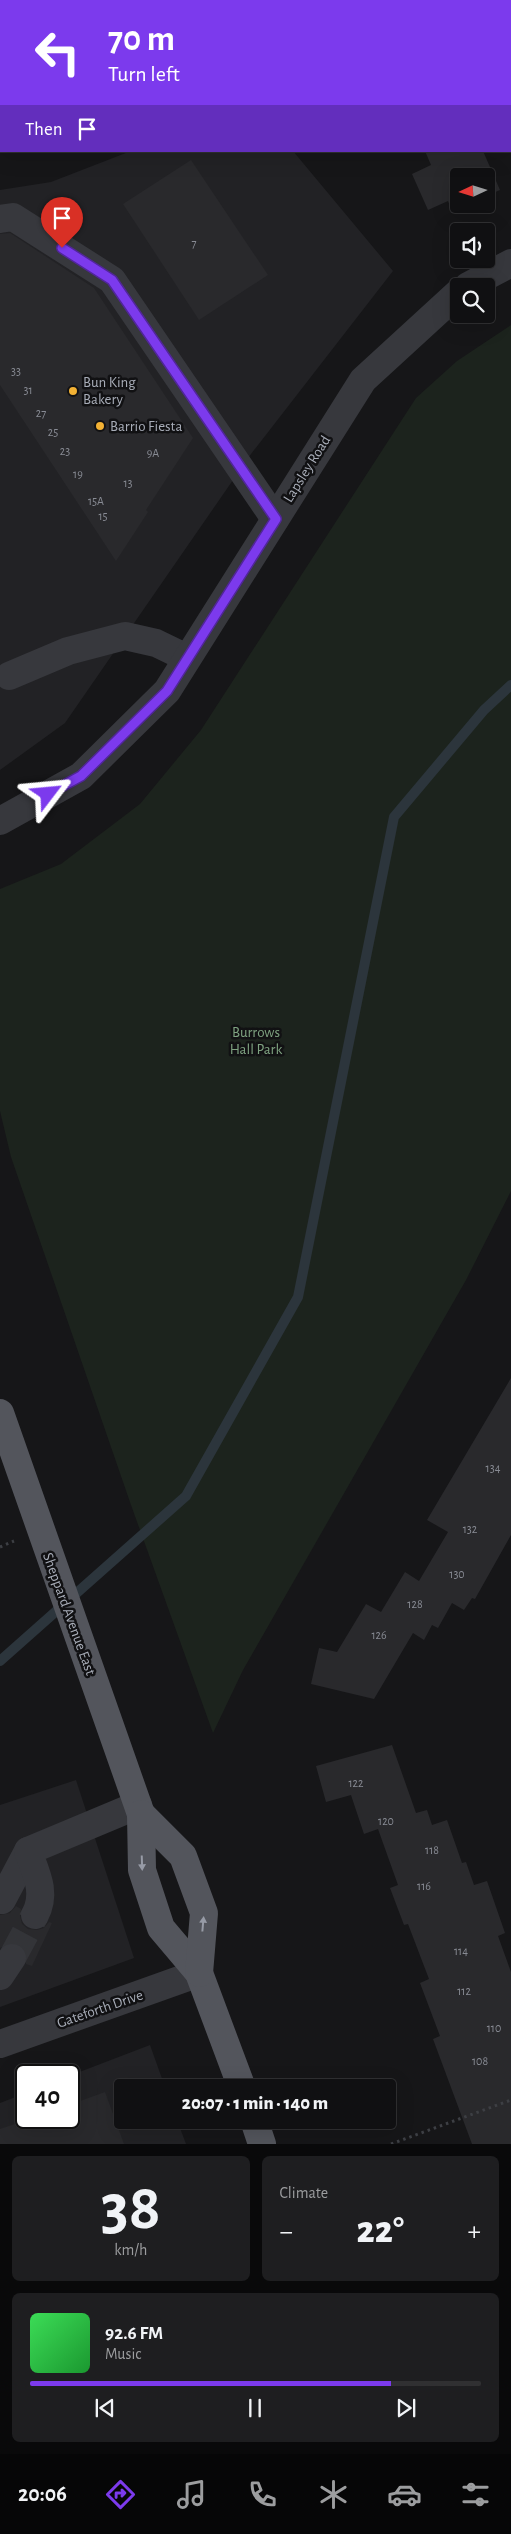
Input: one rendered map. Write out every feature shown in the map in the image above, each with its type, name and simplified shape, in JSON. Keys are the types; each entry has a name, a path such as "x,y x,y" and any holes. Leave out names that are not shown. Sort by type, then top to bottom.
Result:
{"main road":[{"name":"Sheppard Avenue East","path":"1,1420 140,1810 142,1870 162,1928 199,1973 239,2079"},
{"name":"Sheppard Avenue East","path":"140,1810 183,1856 204,1913 199,1973"},
{"path":"257,2129 262,2144"}],"street":[{"path":"0,220 13,217 112,280 276,519"},
{"path":"483,278 511,263"},
{"name":"Lapsley Road","path":"0,821 81,776 167,691 363,380 450,300"},
{"path":"8,676 68,651 125,636 156,643 188,658"},
{"path":"0,1862 140,1810"},
{"path":"2,1900 28,1850"},
{"path":"28,1850 40,1884 42,1904 35,1915"},
{"name":"Gateforth Drive","path":"0,2044 199,1973"}],"path":[{"path":"391,2144 511,2100"}],"shaded area":[{"path":"128,152 294,152 393,271 251,454 65,723 0,770 0,190 51,182"},
{"path":"76,1780 134,1958 0,2007 0,1805"},
{"path":"150,2045 162,2079 114,2079 114,2129 180,2129 186,2144 0,2144 0,2103 15,2097 15,2129 80,2129 80,2072"}],"green space":[{"name":"Burrows Hall Park","path":"511,325 511,1191 466,1280 243,1670 213,1733 131,1505 11,1157 0,1111 0,889 61,864 140,804 201,730 416,398 457,361"}],"building":[{"path":"425,152 483,152 490,168 450,168 450,206 448,201 428,210 412,174 431,165"},
{"path":"191,160 268,275 199,320 123,204"},
{"path":"495,179 500,190 495,192"},
{"path":"10,233 94,288 193,438 146,510 148,512 116,561 0,385 0,234"},
{"path":"511,1378 511,1535 475,1599 472,1598 464,1610 452,1603 438,1628 432,1625 424,1640 413,1633 374,1699 311,1684 319,1648 337,1652 366,1604 381,1612 405,1572 419,1581 448,1532 427,1520"},
{"path":"392,1745 416,1813 427,1810 432,1825 447,1820 462,1863 466,1862 474,1885 487,1881 505,1933 498,1936 511,1972 511,2144 472,2144 433,2039 440,2036 420,1983 429,1979 408,1924 404,1925 390,1888 398,1885 378,1829 364,1834 351,1795 326,1802 316,1766"},
{"path":"16,1906 21,1909 22,1924 28,1929 37,1930 44,1928 49,1922 52,1923 32,1966 26,1964 26,1952 20,1945 13,1942 0,1948 0,1915 10,1913"},
{"path":"105,2092 114,2117 114,2129 119,2129 124,2144 0,2144 0,2129 15,2124 15,2129 80,2129 80,2101"}],"waterway":[{"path":"0,1661 186,1496 298,1297 394,817 484,710 511,685"}],"tunnel":[{"path":"12,1958 35,1915"}],"place":[{"name":"Bun King Bakery","path":"73,391"},
{"name":"Barrio Fiesta","path":"100,426"}],"route":[{"path":"48,794 81,776 167,691 276,519 112,280 62,248"}]}
